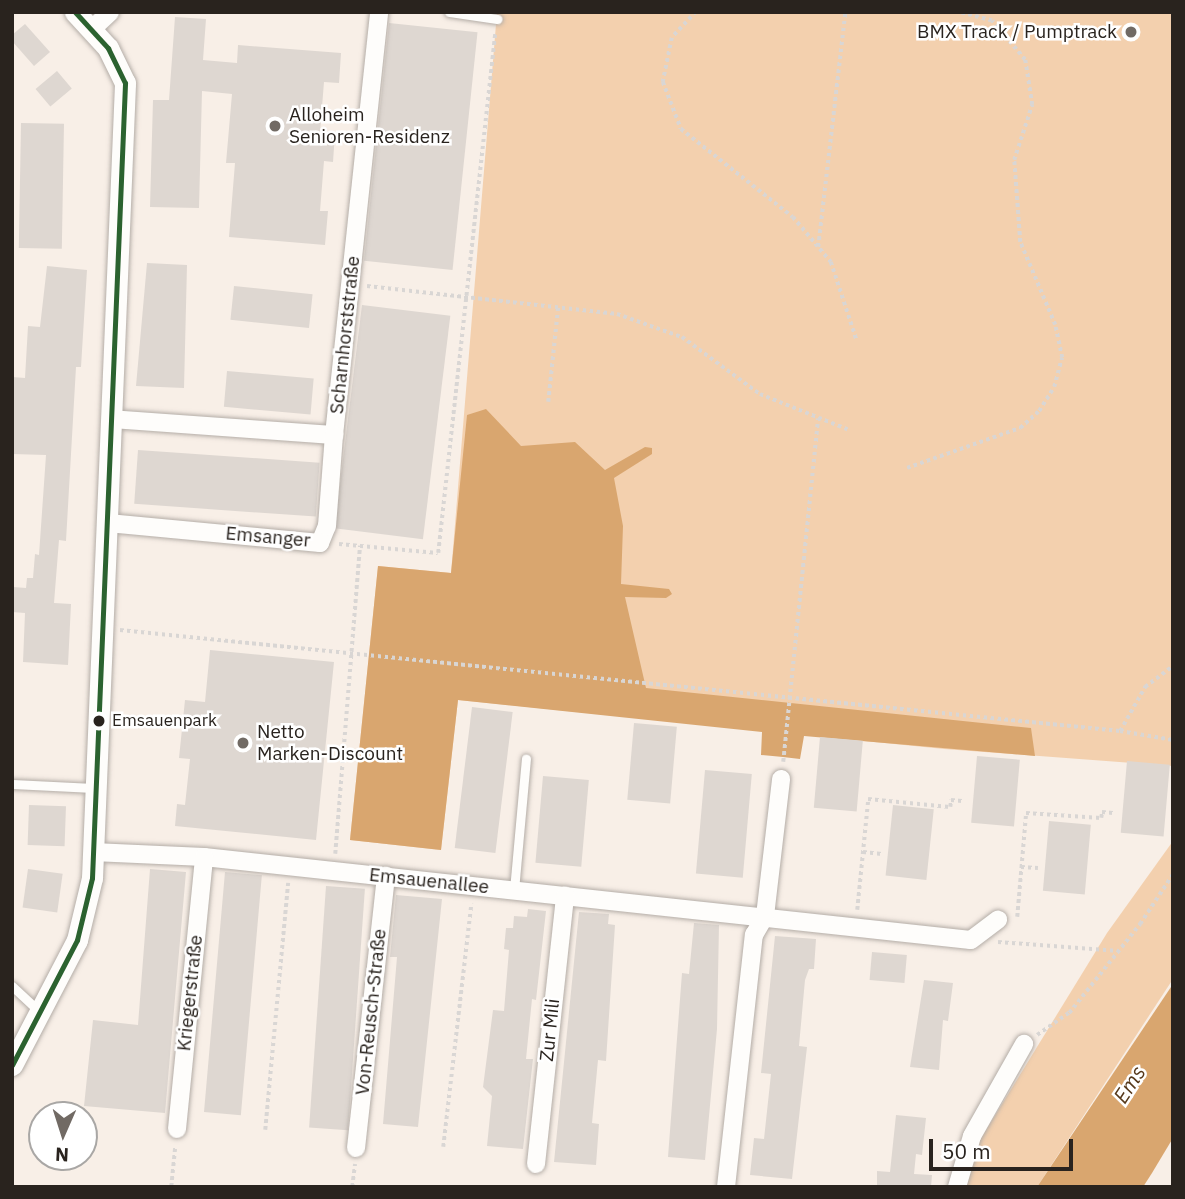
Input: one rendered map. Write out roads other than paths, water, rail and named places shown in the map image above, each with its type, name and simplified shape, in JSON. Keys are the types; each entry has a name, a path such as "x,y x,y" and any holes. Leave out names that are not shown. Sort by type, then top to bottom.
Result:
{"street":[{"path":"12,1065 86,913 93,852 125,83 119,64 75,12"},
{"path":"91,30 110,12"},
{"name":"Scharnhorststraße","path":"111,419 334,435 379,12"},
{"name":"Emsanger","path":"108,523 320,542 327,526 334,435"},
{"path":"726,1187 754,935 765,916 782,779"},
{"name":"Emsauenallee","path":"93,852 204,857 474,884 765,916 778,922 971,940 998,920"},
{"name":"Kriegerstraße","path":"177,1129 204,857"},
{"name":"Von-Reusch-Straße","path":"356,1148 386,876"},
{"name":"Zur Mili","path":"536,1164 565,896"},
{"path":"957,1187 972,1136 1024,1044"}],"lane":[{"path":"449,12 497,19"},
{"path":"514,890 527,758"},
{"path":"12,784 94,788"},
{"path":"12,986 39,1011"}],"water":[{"path":"486,409 521,446 575,442 605,470 645,447 652,448 652,454 614,478 623,526 621,584 669,589 672,594 666,598 625,597 646,688 1031,728 1035,756 804,736 800,759 761,755 762,732 458,700 441,850 350,840 378,566 451,573 467,415"},
{"name":"Ems","path":"1173,984 1173,1138 1143,1187 1037,1187"}],"place":[{"name":"BMX Track / Pumptrack","path":"1131,32"},
{"name":"Alloheim Senioren-Residenz","path":"275,126"},
{"name":"Emsauenpark","path":"99,721"},
{"name":"Netto Marken-Discount","path":"243,743"}]}
